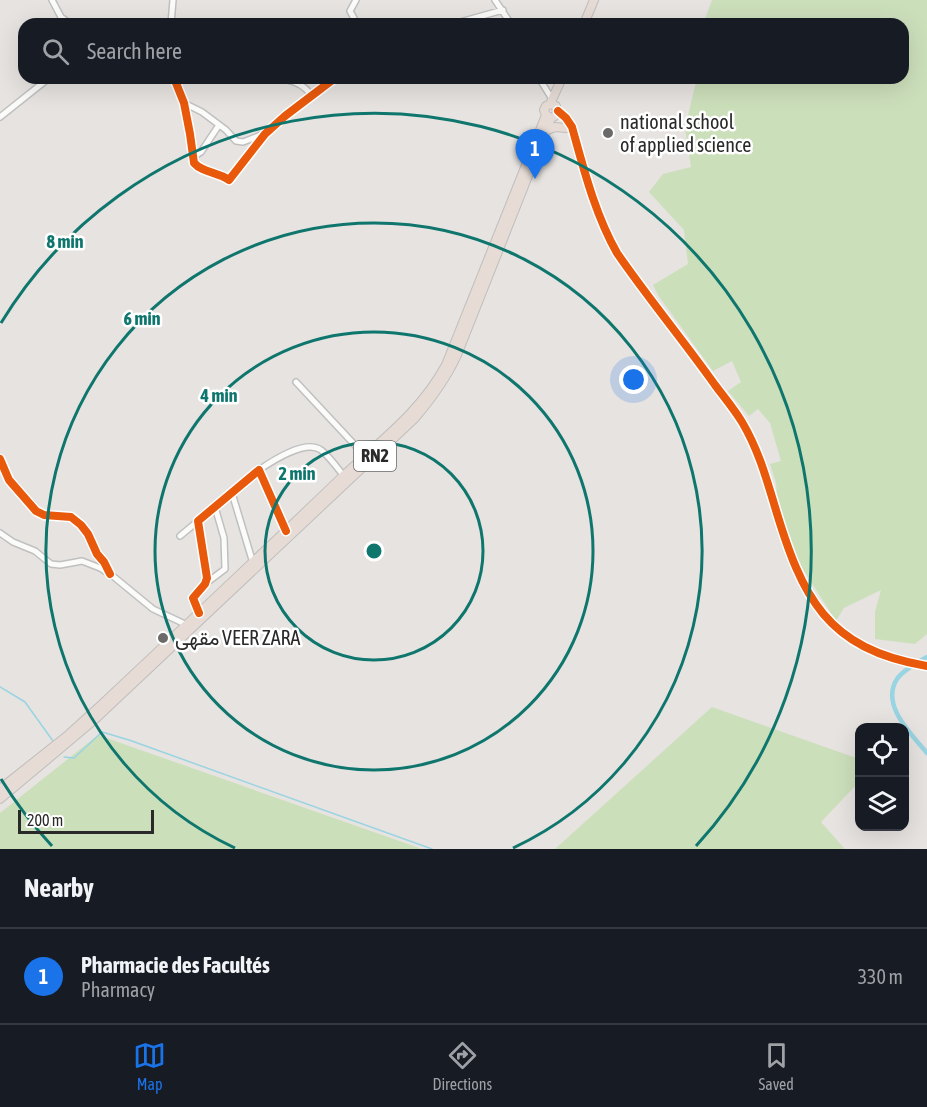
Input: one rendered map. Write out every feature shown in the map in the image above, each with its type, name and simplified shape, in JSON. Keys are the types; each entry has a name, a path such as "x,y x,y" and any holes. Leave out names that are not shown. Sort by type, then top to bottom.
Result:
{"highway":[{"path":"586,18 594,0"},
{"name":"RN2","path":"0,799 93,721 416,418 436,393 451,368 545,131 560,84"},
{"name":"RN2","path":"0,789 68,736 424,400 446,365 552,110"},
{"path":"545,131 555,127 566,128"}],"street":[{"path":"52,0 62,18"},
{"path":"171,18 172,0"},
{"path":"354,18 350,11 356,0"},
{"path":"481,18 501,5 495,0"},
{"path":"0,117 41,84"},
{"path":"176,84 184,103 193,157 197,166 229,180 265,134 327,84"},
{"path":"300,84 312,96"},
{"path":"541,84 552,110 566,128 574,134"},
{"path":"184,103 202,112 236,141 251,140 265,134"},
{"path":"552,110 569,122 592,198 617,253 735,411 754,445 764,470 788,551 802,583 817,608 829,622 859,644 884,655 926,666"},
{"path":"193,157 201,152 219,125"},
{"path":"296,382 366,457"},
{"path":"180,536 271,461 299,448 315,447 322,451 344,476"},
{"path":"0,459 9,480 36,511 44,515 71,517 81,525 110,574"},
{"path":"259,470 286,531"},
{"path":"232,493 253,563"},
{"path":"199,614 193,598 205,584 225,569 224,538 215,507"},
{"path":"198,521 207,578 205,584"},
{"path":"0,533 13,542 35,551 51,564 60,565 82,561 92,564 110,574 153,609 187,626"}],"green space":[{"path":"712,0 927,0 927,634 915,644 875,639 875,612 881,590 844,608 836,621 794,555 770,464 781,461 770,423 758,409 749,416 728,391 741,382 732,361 713,371 653,285 688,264 684,230 649,192 663,174 691,167 685,128 696,84 909,84 909,18 705,18"},
{"path":"712,707 855,758 855,786 821,822 845,849 555,849"},
{"path":"98,735 422,849 0,849 0,813"}],"waterway":[{"path":"927,657 910,667 897,679 892,699 906,729 927,753"},
{"path":"0,687 25,702 53,741"},
{"path":"64,757 74,758 102,732 432,849"}],"cycle path":[{"path":"176,84 184,103 194,163 202,169 229,180 265,134 327,84"},
{"path":"558,111 572,127 596,207 617,253 748,432 761,463 785,539 808,592 823,614 842,632 864,647 893,658 927,666"},
{"path":"0,459 9,480 36,511 44,515 71,517 81,525 110,574"},
{"path":"199,613 193,598 205,584 207,578 198,521 259,470 286,531"}],"place":[{"name":"national school of applied science","path":"608,133"},
{"name":"Pharmacie des Facultés","path":"535,179"},
{"name":"مقهى VEER ZARA","path":"163,638"}]}
